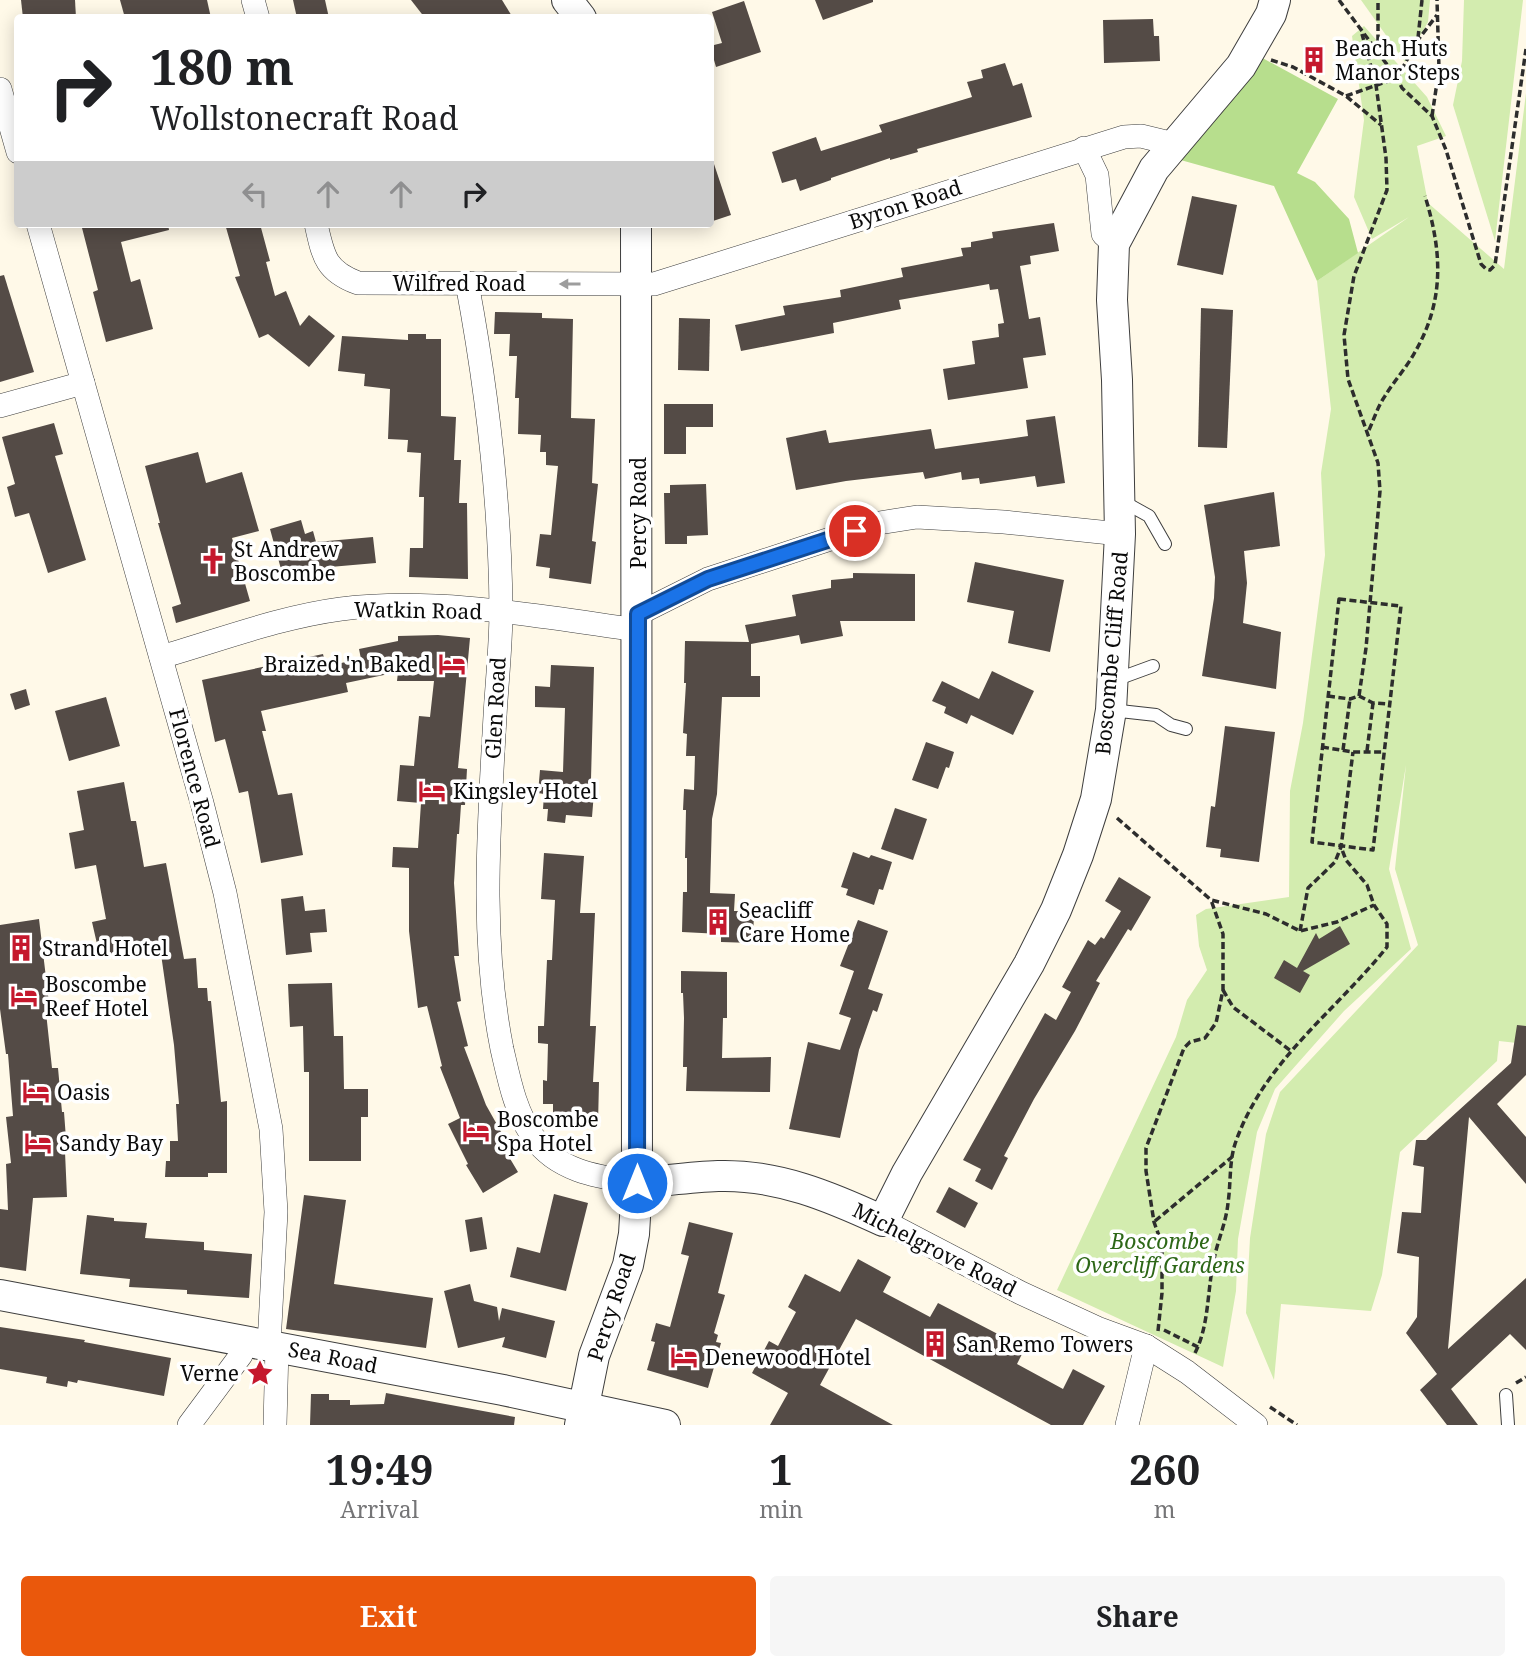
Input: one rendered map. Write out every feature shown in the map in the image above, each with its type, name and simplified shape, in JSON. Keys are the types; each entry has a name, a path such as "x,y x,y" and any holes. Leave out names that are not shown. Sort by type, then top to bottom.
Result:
{"street":[{"name":"Boscombe Cliff Road","path":"883,1221 907,1173 1029,964 1051,921 1078,855 1096,799 1111,695 1121,534 1112,300 1114,244 1154,169 1241,66 1271,14 1275,0"},
{"path":"0,89 14,138"},
{"name":"Byron Road","path":"638,284 654,284 1124,137 1141,136 1174,145"},
{"name":"Boscombe Cliff Road","path":"1084,148 1097,175 1103,234 1114,244"},
{"name":"Florence Road","path":"39,228 225,893 271,1129 276,1212 264,1345 275,1425"},
{"name":"Wilfred Road","path":"317,228 328,264 341,277 358,283 638,284"},
{"name":"Percy Road","path":"581,1415 594,1356 628,1265 634,1234 637,1183 636,228"},
{"name":"Glen Road","path":"467,283 475,327 496,508 501,612 488,846 490,957 497,1023 510,1084 534,1139 555,1159 587,1175 637,1183"},
{"path":"0,406 83,383"},
{"path":"638,622 708,579 879,523 917,517 1004,522 1121,534"},
{"name":"Watkin Road","path":"161,657 307,614 343,609 409,606 638,622"},
{"name":"Michelgrove Road","path":"637,1183 720,1176 800,1187 883,1221 1021,1293 1097,1328 1153,1341 1186,1372 1262,1415"},
{"name":"Sea Road","path":"0,1295 264,1345 581,1415 665,1425"},
{"path":"1127,1425 1153,1341"},
{"path":"189,1425 242,1355 264,1345"}],"lane":[{"path":"1120,500 1149,516 1165,544"},
{"path":"1111,695 1153,666"},
{"path":"1111,695 1156,715 1171,725 1185,729"},
{"path":"1506,1395 1508,1425"}],"path":[{"path":"1339,0 1402,88 1432,116 1446,150 1481,264 1490,270 1495,265 1526,49"},
{"path":"1378,0 1378,54"},
{"path":"1418,40 1422,0"},
{"path":"1432,116 1439,69 1437,0"},
{"path":"1346,96 1397,78 1418,40 1437,15"},
{"path":"1359,696 1371,603 1380,491 1378,463 1348,379 1344,335 1354,276 1387,190 1386,158 1376,85 1362,34"},
{"path":"1241,66 1258,75 1269,59 1293,67 1346,96 1382,126"},
{"path":"1368,432 1385,396 1414,355 1429,324 1436,287 1438,255 1433,222 1425,196"},
{"path":"1339,599 1401,606 1374,850 1312,842 1328,696 1339,599"},
{"path":"1328,696 1350,699 1359,696 1373,703 1390,704"},
{"path":"1343,750 1350,699"},
{"path":"1367,751 1373,703"},
{"path":"1322,747 1353,752 1384,752"},
{"path":"1300,931 1308,888 1335,862 1341,847 1353,752"},
{"path":"1096,799 1211,900 1266,914 1300,931 1337,922 1374,905"},
{"path":"1186,1372 1198,1347 1207,1313 1213,1265 1228,1204 1231,1157 1246,1119 1271,1077 1291,1051 1387,947 1387,924 1374,905 1367,885 1346,860 1341,847"},
{"path":"1198,1347 1153,1341 1162,1244 1154,1222 1146,1171 1146,1148 1184,1048 1190,1042 1205,1038 1216,1023 1223,990 1223,934 1211,900"},
{"path":"1223,990 1233,1007 1291,1051"},
{"path":"1154,1222 1231,1157"},
{"path":"1262,1415 1297,1425"}],"green space":[{"path":"1361,0 1430,0 1428,22 1405,62"},
{"path":"1464,0 1523,0 1495,241 1453,105 1462,61"},
{"name":"Boscombe Overcliff Gardens","path":"1364,26 1427,97 1446,136 1417,146 1428,203 1504,269 1526,93 1526,1044 1499,1041 1497,1061 1400,1152 1382,1275 1371,1311 1281,1304 1274,1380 1246,1313 1250,1238 1266,1134 1280,1092 1418,945 1395,869 1406,765 1389,869 1411,949 1344,1011 1275,1089 1257,1132 1238,1239 1236,1291 1223,1367 1057,1290 1176,1037 1187,1000 1207,970 1199,946 1196,915 1206,909 1289,897 1290,791 1303,723 1325,555 1321,473 1331,409 1317,281 1409,217 1372,239 1354,197 1364,120 1352,36"},
{"path":"1257,55 1338,99 1297,173 1315,182 1349,219 1358,253 1317,281 1274,186 1177,159"}],"building":[{"path":"21,0 75,0 76,14 23,14"},
{"path":"120,0 207,0 210,14 124,14"},
{"path":"293,0 325,0 328,14 296,14"},
{"path":"411,0 502,0 511,14 422,14"},
{"path":"815,0 873,0 873,2 823,20"},
{"path":"744,1 761,52 716,67 714,45 722,43 712,12"},
{"path":"1153,19 1154,36 1159,36 1160,61 1104,63 1103,20"},
{"path":"1005,63 1013,86 1022,83 1032,117 917,149 918,152 890,158 800,191 796,179 782,183 772,152 816,137 821,151 882,132 879,125 972,97 967,82 983,78 981,70"},
{"path":"714,164 731,215 714,221"},
{"path":"1192,196 1237,205 1223,275 1177,265"},
{"path":"1054,223 1059,251 1030,256 1031,264 1020,266 1029,319 1040,317 1046,355 1023,358 1028,388 948,400 943,369 975,364 972,341 999,337 998,324 1004,323 998,289 990,290 989,284 899,300 901,309 833,323 834,333 741,351 735,325 785,315 783,306 841,297 840,290 903,277 901,268 963,256 961,248 971,247 971,242 993,238 992,232"},
{"path":"82,228 169,228 121,242 131,282 140,279 153,329 106,342 93,292 98,290"},
{"path":"226,228 261,228 270,261 266,262 275,296 286,291 300,326 309,315 335,336 309,367 268,334 259,338 235,277 240,276"},
{"path":"4,275 34,372 0,382 0,276"},
{"path":"1201,308 1233,310 1227,448 1198,447"},
{"path":"495,312 542,313 542,318 573,319 571,418 595,419 592,483 598,484 591,584 549,578 550,568 536,566 540,534 551,535 558,466 546,465 546,452 540,452 541,435 518,434 519,398 515,398 517,356 509,356 510,334 494,334"},
{"path":"679,318 710,319 709,371 678,370"},
{"path":"408,334 426,334 426,339 441,339 441,416 456,417 454,460 461,460 459,503 467,503 468,579 409,577 410,548 423,548 424,497 419,497 421,453 407,452 408,440 388,439 390,389 364,386 365,374 338,371 342,336 408,340"},
{"path":"664,404 713,404 713,427 686,427 686,454 664,454"},
{"path":"1055,416 1065,483 1037,487 1035,476 980,484 979,478 962,480 961,472 925,479 923,472 796,490 786,438 826,430 829,443 931,429 935,449 1028,436 1026,420"},
{"path":"54,423 63,454 55,456 86,560 48,573 29,513 15,517 7,487 15,484 2,437"},
{"name":"St Andrew Boscombe","path":"198,452 206,483 242,472 259,531 232,538 250,601 176,623 172,607 181,604 145,466"},
{"path":"706,484 708,535 687,536 687,544 665,544 664,493 670,493 670,485"},
{"path":"1274,492 1280,546 1244,551 1247,583 1243,623 1281,632 1276,689 1202,676 1215,577 1204,505"},
{"path":"301,520 305,534 313,531 316,542 373,537 376,563 330,567 284,580 270,529"},
{"path":"975,562 1064,580 1050,652 1008,643 1014,611 967,602"},
{"path":"853,573 915,574 915,621 840,621 843,636 801,644 799,635 751,644 751,676 760,676 760,697 722,697 717,794 712,819 710,893 735,894 734,911 754,911 753,943 721,942 721,934 682,932 683,892 687,892 684,789 694,790 695,756 686,756 687,734 683,733 685,641 749,642 745,625 796,616 792,595 831,588 831,580 853,578"},
{"path":"438,635 470,638 458,768 467,769 465,805 461,805 457,834 454,883 459,956 454,956 461,1001 457,1002 468,1046 464,1047 486,1105 504,1137 499,1140 518,1172 483,1193 466,1165 468,1164 448,1124 460,1118 440,1067 442,1066 427,1006 418,1008 409,931 409,868 392,867 393,847 418,848 421,803 397,801 400,765 414,766 419,716 430,717 434,681 397,681 398,672 346,683 348,692 261,711 266,731 262,731 278,795 292,793 303,855 261,863 248,791 239,793 225,739 215,742 202,680 323,654 326,666 361,659 359,649 398,641 398,636"},
{"path":"551,665 594,667 591,779 595,780 592,817 566,815 565,823 547,821 548,809 543,809 544,794 538,793 540,770 563,772 565,708 535,707 535,686 550,687"},
{"path":"992,671 1034,691 1013,735 971,715 967,724 944,713 946,707 932,701 942,681 979,699"},
{"path":"26,689 30,705 15,710 10,694"},
{"path":"106,697 120,746 69,761 55,711"},
{"path":"1225,726 1275,732 1259,862 1220,857 1221,849 1206,847 1211,806 1215,807"},
{"path":"926,742 954,752 938,789 912,780"},
{"path":"124,782 131,821 136,821 144,867 166,863 184,959 196,958 198,988 207,988 208,1001 211,1001 221,1102 227,1101 227,1173 208,1173 208,1177 165,1177 166,1161 170,1161 170,1141 178,1141 176,1104 179,1104 174,1045 160,947 100,957 92,922 106,919 96,865 75,869 69,833 84,830 77,791"},
{"path":"895,808 927,819 913,860 881,849"},
{"path":"853,852 892,862 883,890 879,889 874,905 846,895 848,889 841,887"},
{"path":"544,853 584,856 580,913 595,913 590,1026 596,1026 593,1082 599,1082 598,1124 553,1122 553,1104 543,1104 548,1044 538,1043 538,1026 544,1026 547,960 552,960 555,900 541,899"},
{"path":"1119,877 1151,897 1096,981 1100,983 1004,1156 1008,1158 992,1190 975,1181 981,1169 963,1160 1045,1013 1056,1020 1071,992 1062,987 1088,940 1095,945 1101,937 1104,939 1121,911 1105,901"},
{"path":"303,896 305,911 325,909 327,932 310,933 312,952 286,955 281,899"},
{"path":"39,919 49,1003 45,1003 52,1068 58,1068 64,1112 67,1197 33,1198 26,1271 0,1267 0,1209 8,1210 6,1164 11,1163 6,1117 13,1116 8,1054 0,1009 0,925"},
{"path":"858,920 888,931 868,989 883,994 877,1012 873,1010 859,1050 840,1138 789,1129 808,1042 840,1050 851,1018 839,1014 854,971 840,966"},
{"path":"1340,926 1350,944 1303,971 1310,975 1300,993 1274,978 1284,960 1297,968 1316,933 1319,939"},
{"path":"681,971 727,972 727,1018 723,1018 722,1058 771,1057 770,1092 686,1091"},
{"path":"332,983 334,1036 343,1036 344,1089 368,1089 368,1117 361,1117 361,1161 309,1161 309,1072 304,1072 303,1026 290,1027 288,984"},
{"path":"1517,1025 1526,1026 1526,1075 1497,1104 1526,1137 1526,1184 1469,1117 1448,1349 1526,1278 1526,1350 1510,1334 1451,1389 1478,1425 1447,1425 1420,1390 1437,1374 1406,1333 1417,1317 1419,1257 1397,1253 1402,1212 1421,1213 1424,1167 1413,1165 1416,1140 1426,1140 1511,1063"},
{"path":"949,1187 978,1203 965,1228 936,1212"},
{"path":"554,1194 588,1203 566,1291 510,1277 517,1247 540,1253"},
{"path":"304,1195 346,1200 334,1284 433,1298 426,1348 286,1329"},
{"path":"87,1215 114,1218 114,1221 147,1223 145,1238 204,1242 204,1250 252,1254 249,1298 187,1294 187,1290 129,1287 130,1279 80,1274"},
{"path":"482,1217 487,1249 470,1252 465,1220"},
{"path":"689,1222 733,1233 718,1293 725,1295 714,1333 718,1335 716,1342 721,1343 708,1388 647,1370 655,1342 651,1341 656,1323 670,1327 689,1256 681,1254"},
{"name":"San Remo Towers","path":"858,1259 891,1277 883,1292 930,1317 938,1303 1025,1348 1017,1364 1063,1389 1073,1369 1105,1386 1083,1425 1051,1425 856,1319 820,1385 893,1425 770,1425 788,1393 752,1373 769,1341 778,1346 796,1312 788,1307 805,1274 840,1292"},
{"path":"470,1284 474,1301 497,1307 499,1321 502,1308 555,1321 546,1358 502,1347 505,1337 458,1348 444,1291"},
{"path":"0,1327 85,1340 84,1342 171,1358 164,1396 78,1380 77,1383 68,1381 67,1387 46,1383 47,1377 0,1369"},
{"path":"386,1393 515,1417 514,1425 310,1425 311,1394 329,1394 329,1400 350,1400 350,1405 384,1404"}],"place":[{"name":"Beach Huts Manor Steps","path":"1314,60"},
{"name":"St Andrew Boscombe","path":"213,561"},
{"name":"Braized 'n Baked","path":"452,664"},
{"name":"Kingsley Hotel","path":"432,791"},
{"name":"Seacliff Care Home","path":"718,922"},
{"name":"Strand Hotel","path":"21,948"},
{"name":"Boscombe Reef Hotel","path":"24,996"},
{"name":"Oasis","path":"36,1092"},
{"name":"Boscombe Spa Hotel","path":"476,1131"},
{"name":"Sandy Bay","path":"38,1143"},
{"name":"San Remo Towers","path":"935,1344"},
{"name":"Denewood Hotel","path":"684,1357"},
{"name":"Verne","path":"260,1373"}],"route":[{"path":"637,1183 638,614 708,579 855,531"}]}
